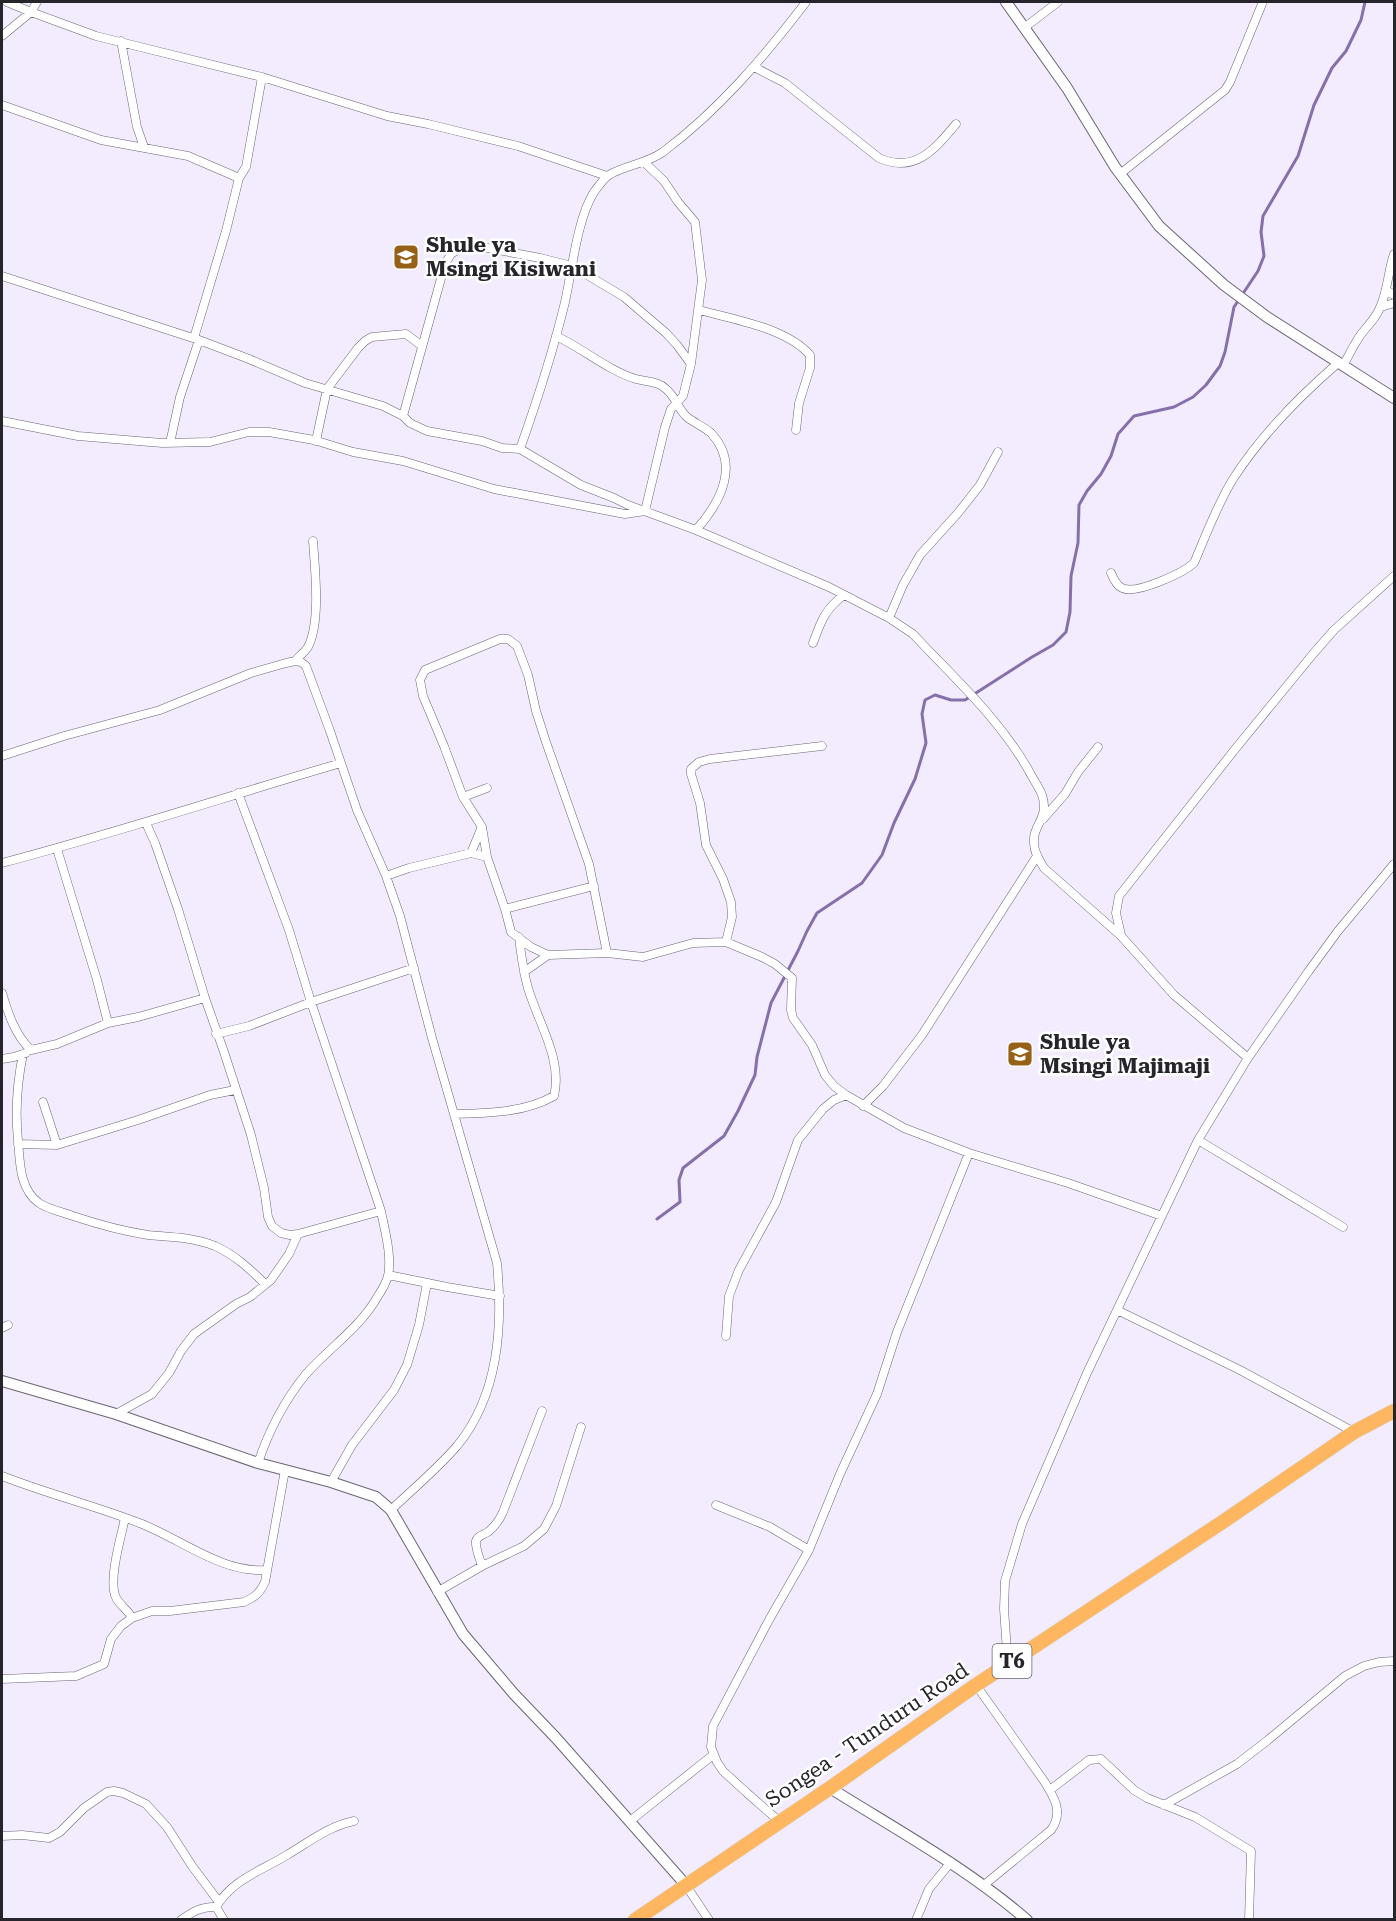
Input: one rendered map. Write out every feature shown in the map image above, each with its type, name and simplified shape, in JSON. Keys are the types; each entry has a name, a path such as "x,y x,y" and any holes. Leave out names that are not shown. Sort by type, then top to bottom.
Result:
{"highway":[{"name":"Songea - Tunduru Road","path":"635,1920 830,1788 976,1685 1354,1432 1394,1411"}],"street":[{"path":"7,2 96,36 262,77 387,116 518,146 607,176"},
{"path":"2,36 31,12 37,2"},
{"path":"520,449 541,391 588,204 594,192 607,176 661,154 718,105 754,67 806,2"},
{"path":"1006,2 1067,88 1120,174 1159,226 1224,285 1254,308 1395,398"},
{"path":"1024,28 1058,2"},
{"path":"1120,174 1225,90 1263,4"},
{"path":"121,41 137,128 144,147"},
{"path":"754,67 785,83 879,158 888,162 898,163 921,159 935,149 956,124"},
{"path":"170,443 180,397 239,178 246,167 262,77"},
{"path":"2,105 101,140 188,156 239,178"},
{"path":"644,162 664,181 695,222 702,280 691,364 683,396 671,409 645,511"},
{"path":"403,416 445,264 451,254 462,246 477,246 572,266 624,297 666,333 691,364"},
{"path":"1111,573 1121,588 1133,590 1168,579 1188,569 1194,563 1221,502 1242,467 1307,390 1340,364 1362,333 1374,321 1381,307 1395,254"},
{"path":"2,276 197,339 239,354 305,383 383,406 427,431 482,441 502,448 520,449 581,485 696,530 829,587 889,618 914,634 999,724 1019,753 1043,799 1044,812 1035,834 1034,843 1037,856 1044,868 1121,936 1174,995 1248,1058"},
{"path":"1386,290 1395,295"},
{"path":"1381,307 1395,303"},
{"path":"699,310 761,327 796,344 810,355 810,368 799,403 796,430"},
{"path":"316,441 327,389 358,348 372,337 406,334 422,346"},
{"path":"556,336 620,372 637,380 655,382 666,388 687,417 710,432 715,438 724,456 727,469 726,479 707,518 696,530"},
{"path":"2,421 78,436 128,442 210,442 249,432 269,432 403,461 494,489 625,514 645,511"},
{"path":"889,618 903,585 920,555 958,513 980,484 998,452"},
{"path":"295,661 309,644 313,623 316,596 313,541"},
{"path":"1121,936 1116,913 1119,896 1312,654 1334,630 1395,576"},
{"path":"813,643 827,610 844,595"},
{"path":"548,956 511,932 488,858 482,827 463,796 423,696 421,685 425,670 500,639 508,639 517,646 524,663 536,711 589,864 607,953"},
{"path":"2,756 64,736 160,710 251,673 295,661 306,666 357,810 386,876 400,916 472,1183 497,1263 500,1296 495,1364 487,1395 459,1444 391,1510"},
{"path":"726,942 732,909 723,879 706,845 700,803 691,769 699,762 710,759 822,746"},
{"path":"1042,820 1065,794 1078,772 1098,747"},
{"path":"2,863 146,823 341,763"},
{"path":"463,796 487,788"},
{"path":"238,793 289,930 381,1211 388,1243 386,1283 367,1315 307,1374 290,1396 274,1420 258,1463"},
{"path":"146,823 178,909 216,1034 224,1052 259,1167 268,1217 272,1226 281,1233 298,1234 381,1211"},
{"path":"471,853 482,827"},
{"path":"57,849 108,1023"},
{"path":"386,876 471,853 488,858"},
{"path":"863,1106 883,1086 922,1035 1037,856"},
{"path":"1008,1665 1004,1609 1005,1581 1022,1524 1087,1373 1198,1140 1248,1058 1338,931 1394,865"},
{"path":"505,909 594,886"},
{"path":"454,1114 519,1109 538,1105 554,1096 556,1072 524,972 519,937"},
{"path":"524,972 548,956 607,953 643,957 693,943 726,942 762,957 788,974 793,982 791,1010 793,1018 812,1045 825,1075 834,1086 863,1106 904,1128 969,1153 1068,1183 1162,1216"},
{"path":"216,1034 249,1026 387,975 414,968"},
{"path":"2,993 14,1028 27,1052 17,1093 16,1117 20,1165 23,1180 29,1192 39,1203 110,1228 149,1235 182,1237 213,1246 238,1260 265,1284"},
{"path":"2,1059 57,1044 108,1023 205,998"},
{"path":"18,1144 57,1145 210,1095 235,1090"},
{"path":"726,1336 729,1296 739,1270 776,1202 798,1140 823,1109 834,1100 846,1095"},
{"path":"43,1102 57,1145"},
{"path":"1198,1140 1343,1227"},
{"path":"779,1821 723,1771 713,1755 711,1741 713,1726 809,1550 840,1474 877,1394 897,1332 969,1153"},
{"path":"116,1414 152,1394 194,1334 236,1304 250,1298 265,1284 281,1267 298,1234"},
{"path":"388,1275 500,1296"},
{"path":"331,1482 352,1445 394,1390 407,1365 417,1333 427,1283"},
{"path":"1117,1310 1240,1370 1354,1432"},
{"path":"2,1384 116,1414 258,1463 331,1482 376,1497 391,1510 463,1634 685,1884 709,1920"},
{"path":"482,1566 476,1540 496,1524 503,1512 542,1410"},
{"path":"437,1592 482,1566 524,1546 544,1529 556,1506 581,1427"},
{"path":"2,1679 76,1676 104,1664 111,1639 121,1626 132,1618 152,1611 244,1602 255,1598 265,1582 285,1470"},
{"path":"2,1476 125,1518 171,1537 226,1566 251,1571 266,1570"},
{"path":"716,1505 770,1527 809,1550"},
{"path":"125,1518 116,1561 114,1593 119,1604 129,1612 132,1618"},
{"path":"1164,1805 1237,1764 1345,1676 1364,1666 1395,1661"},
{"path":"976,1685 1050,1790 1058,1807 1056,1824 1051,1830 984,1885"},
{"path":"630,1821 713,1755"},
{"path":"1050,1790 1089,1760 1101,1759 1134,1790 1195,1817 1251,1851 1249,1920"},
{"path":"830,1788 951,1862 1027,1920"},
{"path":"2,1836 22,1835 49,1838 60,1832 84,1808 108,1792 123,1793 146,1804 167,1827 225,1920"},
{"path":"181,1920 199,1909 217,1904 225,1894 252,1873 289,1854 316,1836 346,1822 354,1821"},
{"path":"916,1920 930,1889 951,1862"}],"waterway":[{"path":"1242,295 1258,271 1264,256 1261,232 1263,216 1298,156 1314,105 1332,68 1346,51 1361,20 1365,2"},
{"path":"657,1219 680,1202 679,1180 683,1168 724,1136 738,1111 755,1075 757,1057 771,1003 817,913 862,883 882,855 915,779 926,743 922,714 925,700 935,695 951,700 965,700 1053,645 1066,632 1070,612 1071,576 1078,543 1079,505 1111,456 1118,434 1134,416 1174,407 1193,397 1206,385 1220,366 1234,307 1238,301"}],"place":[{"name":"Shule ya Msingi Kisiwani","path":"406,257"},
{"name":"Shule ya Msingi Majimaji","path":"1020,1054"}]}
